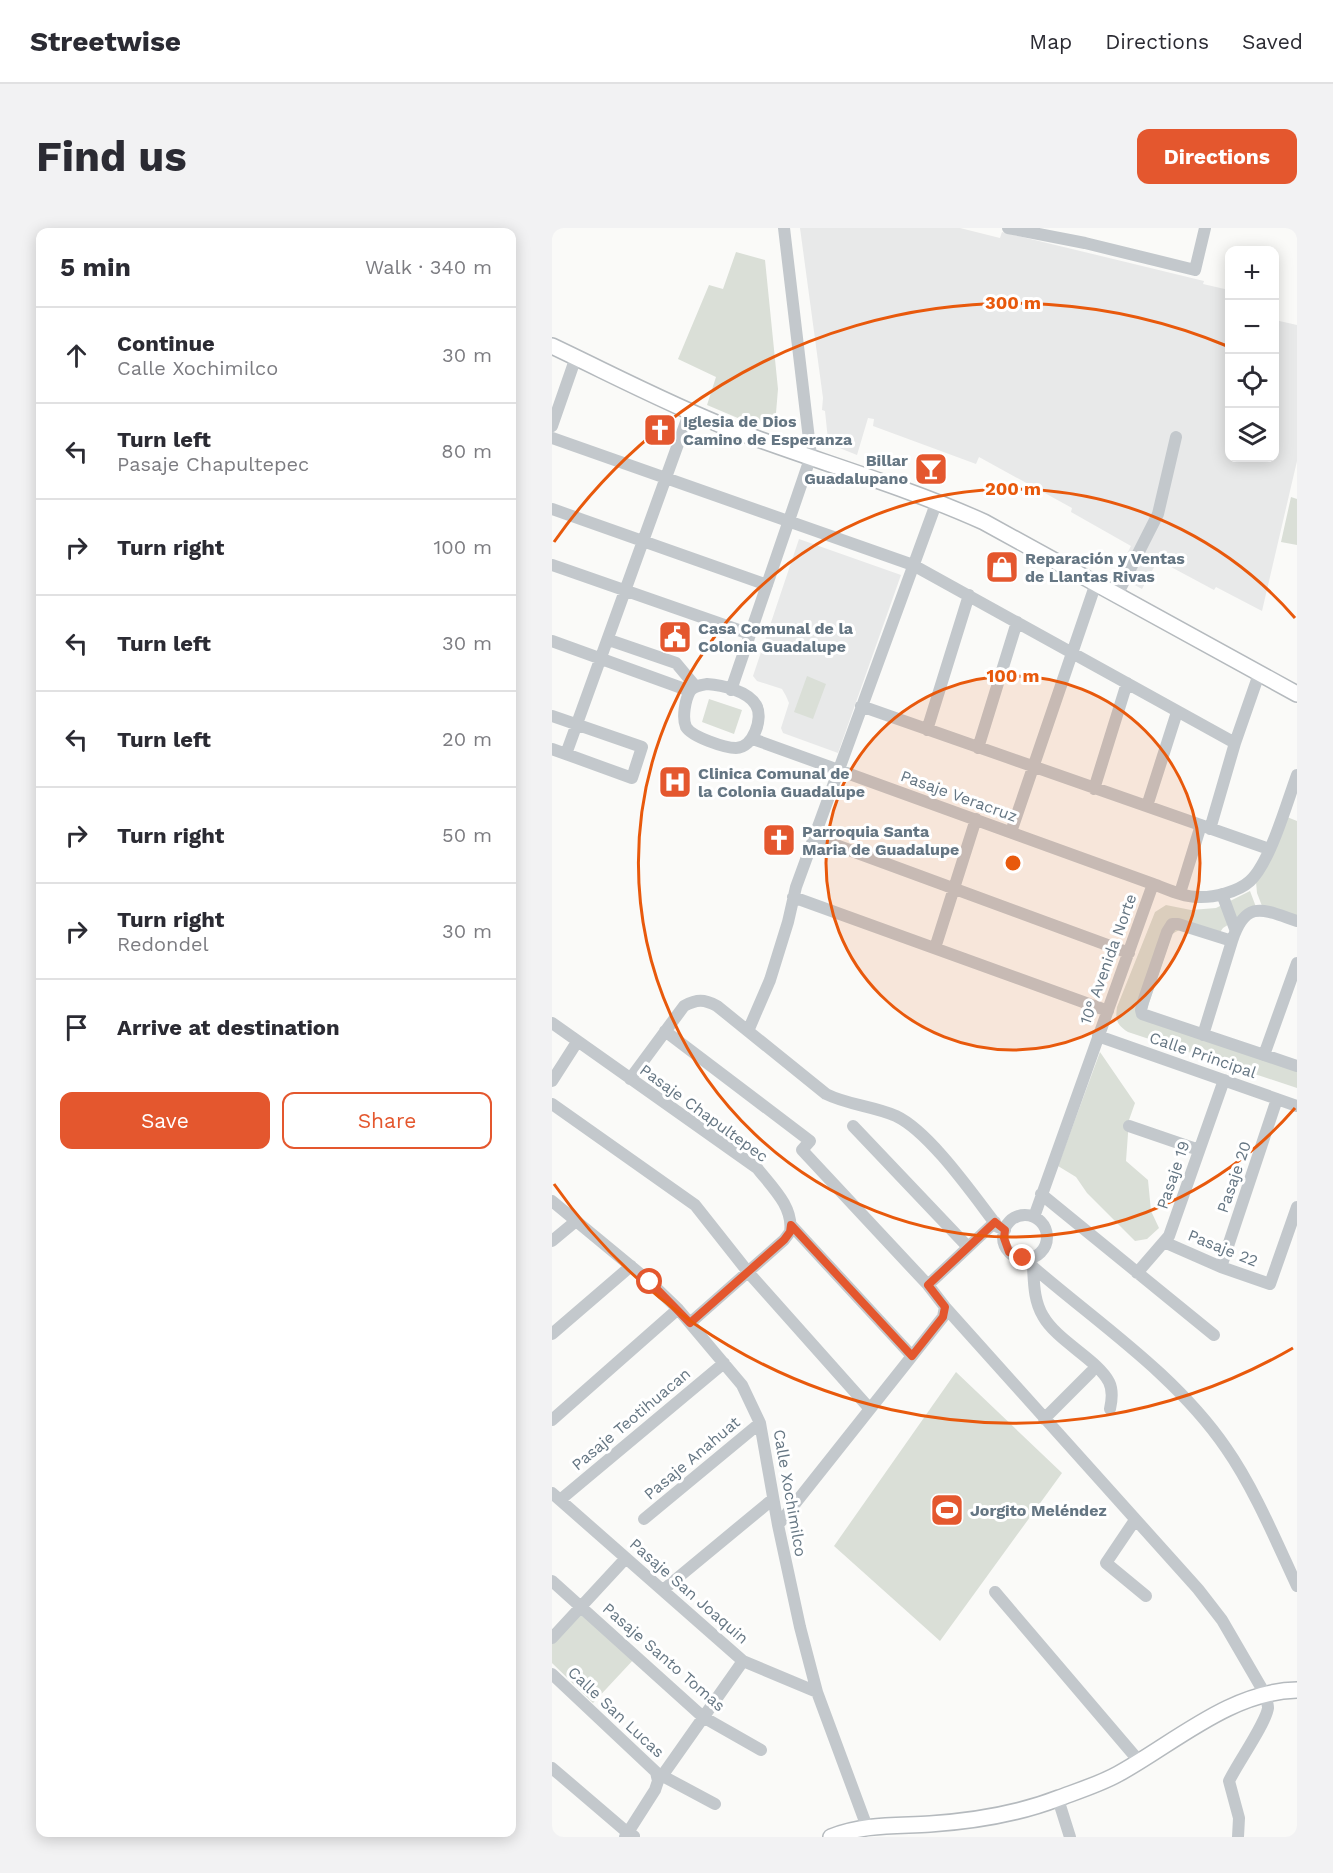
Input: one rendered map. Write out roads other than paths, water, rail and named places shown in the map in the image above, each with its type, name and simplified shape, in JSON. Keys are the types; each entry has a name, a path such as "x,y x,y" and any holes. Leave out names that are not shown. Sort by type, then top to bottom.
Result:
{"main road":[{"path":"552,346 730,429 937,501 993,527 1297,694"},
{"path":"831,1837 867,1827 932,1824 989,1817 1058,1799 1116,1775 1232,1707 1265,1694 1297,1690"}],"street":[{"path":"731,690 811,456 784,228"},
{"path":"1008,228 1085,243 1195,270 1205,228"},
{"path":"553,422 576,357"},
{"path":"566,754 690,411"},
{"path":"1117,595 1158,514 1176,437"},
{"path":"552,438 913,565 1235,743"},
{"path":"748,1031 770,980 788,922 793,897 937,501"},
{"path":"552,509 767,585"},
{"path":"552,565 750,634"},
{"path":"1011,832 1096,583"},
{"path":"927,730 969,595"},
{"path":"978,748 1017,622"},
{"path":"552,640 601,659 693,689 715,685 749,697 759,710 753,739 747,745 738,748 695,736 684,722 684,715 693,689"},
{"path":"612,641 676,663 693,689"},
{"path":"1180,893 1259,674"},
{"path":"1094,789 1127,683"},
{"path":"861,706 1269,849"},
{"path":"1147,806 1177,712"},
{"path":"552,716 642,747 632,778 552,749"},
{"name":"Pasaje Veracruz","path":"753,739 1153,884"},
{"name":"10° Avenida Norte","path":"1034,1217 1153,884 1197,897 1222,894 1249,881 1259,869 1269,849 1297,776"},
{"path":"934,948 976,819"},
{"path":"814,837 1129,953"},
{"path":"1222,894 1234,935"},
{"path":"793,897 1108,1011"},
{"path":"1203,1035 1234,935 1242,921 1256,909 1262,909 1297,921"},
{"path":"1234,935 1172,924 1167,932 1141,1010 1147,1016 1297,1066"},
{"path":"1264,1055 1297,963"},
{"path":"630,1079 684,1006 695,1000 706,1000 717,1006 826,1094 839,1101 897,1117 912,1126 933,1145 1000,1226 1009,1252 1031,1263 1143,1359 1198,1411 1227,1449 1258,1504 1297,1586"},
{"name":"Pasaje Chapultepec","path":"552,1023 757,1168 784,1203 791,1225"},
{"path":"665,1031 810,1141 802,1150 928,1285 1222,1620 1265,1694 1268,1707 1263,1721 1229,1781 1239,1818 1241,1836"},
{"name":"Calle Principal","path":"1098,1035 1297,1106"},
{"path":"552,1081 577,1042"},
{"name":"Pasaje 19","path":"1137,1273 1169,1236 1224,1080"},
{"name":"Pasaje 20","path":"1221,1267 1277,1099"},
{"path":"552,1104 695,1204 748,1272 870,1409"},
{"path":"853,1126 968,1247"},
{"path":"1129,1126 1199,1150"},
{"path":"1041,1194 1214,1335"},
{"name":"Calle Xochimilco","path":"552,1202 631,1266 678,1309 742,1384 760,1423 778,1525 817,1692 867,1827"},
{"name":"Pasaje 22","path":"1164,1242 1221,1267 1270,1284 1297,1207"},
{"path":"928,1285 968,1247 1000,1226 1018,1216 1034,1217 1045,1228 1047,1242 1044,1250 1031,1263 1035,1296 1043,1318 1065,1341 1104,1374 1111,1384 1110,1409"},
{"path":"552,1241 576,1221"},
{"path":"690,1323 784,1240 790,1232 791,1225"},
{"path":"791,1225 912,1356"},
{"path":"552,1334 631,1266"},
{"path":"778,1525 943,1317 945,1307"},
{"path":"552,1420 678,1309"},
{"name":"Pasaje Teotihuacan","path":"556,1497 724,1363"},
{"path":"1044,1419 1090,1372"},
{"name":"Pasaje Anahuat","path":"644,1520 760,1423"},
{"name":"Pasaje San Joaquin","path":"556,1497 742,1660 817,1692"},
{"path":"663,1590 773,1499"},
{"path":"1135,1520 1106,1563 1146,1596"},
{"path":"552,1638 626,1558"},
{"name":"Pasaje Santo Tomas","path":"552,1581 703,1717 761,1750"},
{"path":"995,1592 1139,1761"},
{"path":"715,1804 659,1774 703,1717 742,1660"},
{"name":"Calle San Lucas","path":"552,1674 659,1774 655,1790 630,1836"},
{"path":"552,1768 630,1836"},
{"path":"1058,1799 1070,1837"}],"place":[{"name":"Iglesia de Dios Camino de Esperanza","path":"660,430"},
{"name":"Billar Guadalupano","path":"931,469"},
{"name":"Reparación y Ventas de Llantas Rivas","path":"1002,567"},
{"name":"Casa Comunal de la Colonia Guadalupe","path":"675,637"},
{"name":"Clinica Comunal de la Colonia Guadalupe","path":"675,782"},
{"name":"Parroquia Santa Maria de Guadalupe","path":"779,840"},
{"name":"Jorgito Meléndez","path":"947,1510"}]}
